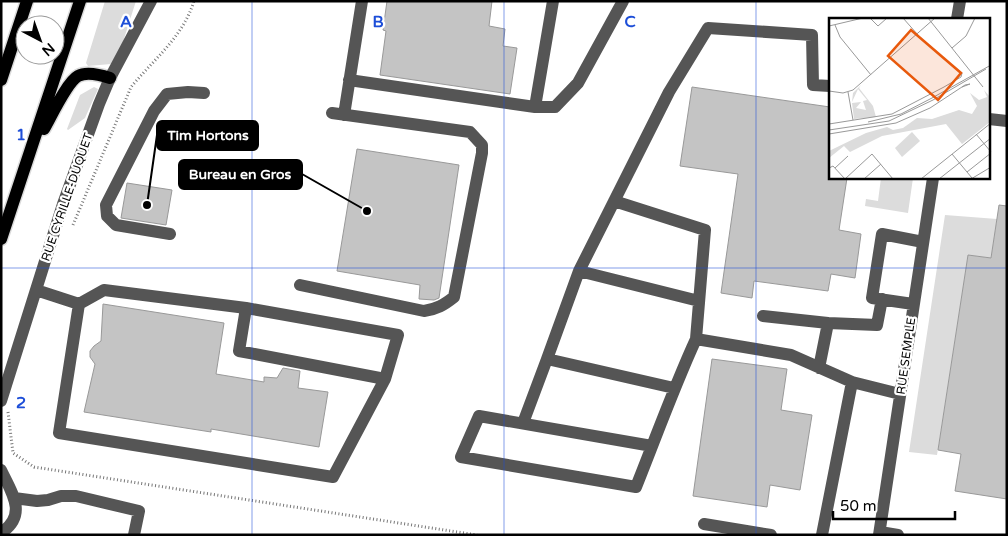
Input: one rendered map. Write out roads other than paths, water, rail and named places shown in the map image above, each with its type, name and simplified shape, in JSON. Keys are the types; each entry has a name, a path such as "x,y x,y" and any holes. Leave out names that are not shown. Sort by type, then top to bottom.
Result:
{"main road":[{"path":"1,80 27,1"},
{"path":"1,239 80,1"},
{"path":"30,152 74,79 83,74 110,78"}],"street":[{"name":"RUE CYRILLE-DUQUET","path":"6,403 36,290 63,204 110,78 151,1"},
{"path":"300,284 424,311 440,307 454,297 482,145 470,132 338,114 349,80 362,1"},
{"path":"535,107 553,1"},
{"path":"349,80 535,107 556,107 578,83 623,1"},
{"path":"957,18 960,1"},
{"path":"523,424 579,271 669,92 708,28 812,35 813,85 829,86"},
{"path":"170,234 116,225 107,216 106,205 154,111 167,94 204,93"},
{"path":"990,119 1007,121"},
{"name":"RUE SEMPLE","path":"880,533 933,179"},
{"path":"614,201 705,230 696,339 674,388 652,446 636,487 461,457 480,416 652,446"},
{"path":"913,304 872,298 882,234 923,242"},
{"path":"579,271 699,301"},
{"path":"36,290 79,304 104,290 246,308 398,334 385,379 333,477 59,433 79,304"},
{"path":"763,316 828,323 877,325 882,299"},
{"path":"246,308 239,351 385,379"},
{"path":"819,368 828,323"},
{"path":"696,339 791,355 852,382 900,394"},
{"path":"547,359 674,388"},
{"path":"822,535 852,382"},
{"path":"1,470 14,498 17,510 13,523 1,533"},
{"path":"14,498 48,500 61,496 76,496 139,511 134,535"},
{"path":"704,524 771,535"},
{"path":"880,533 898,535"}],"place":[{"name":"Tim Hortons","path":"147,205"},
{"name":"Bureau en Gros","path":"367,211"}]}
